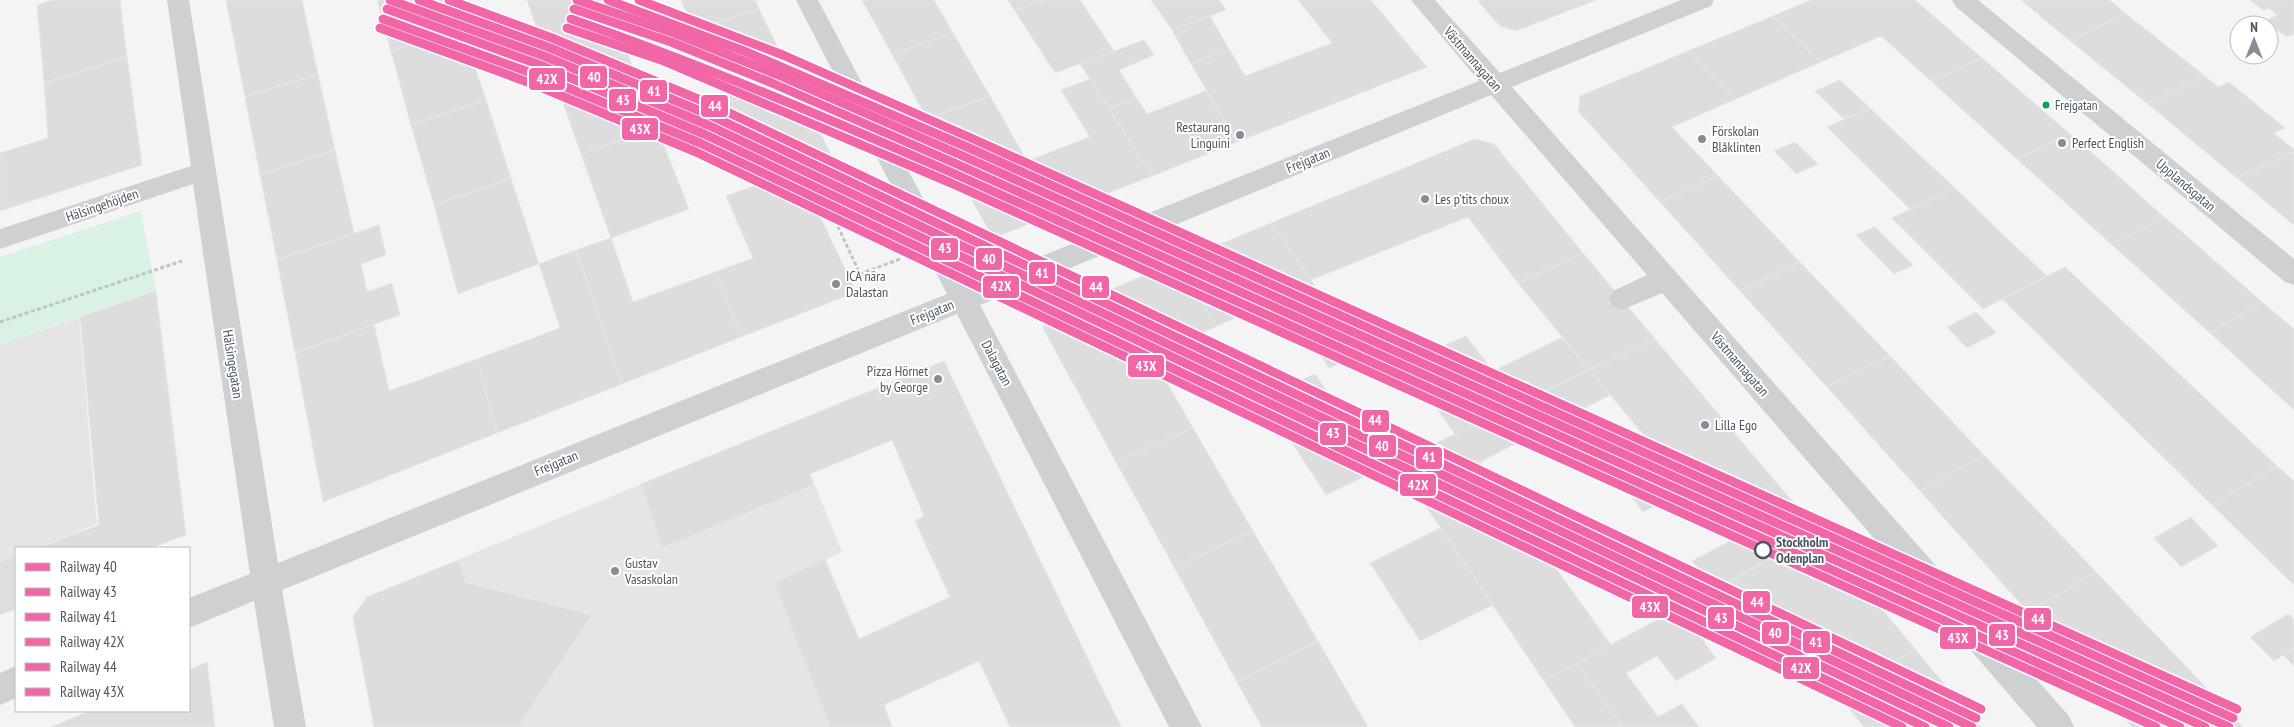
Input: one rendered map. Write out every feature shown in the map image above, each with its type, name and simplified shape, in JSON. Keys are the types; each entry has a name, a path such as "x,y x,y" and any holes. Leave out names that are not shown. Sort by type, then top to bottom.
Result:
{"street":[{"name":"Hälsingegatan","path":"178,0 266,582 290,727"},
{"name":"Dalagatan","path":"806,0 1186,727"},
{"name":"Västmannagatan","path":"1422,0 2058,727"},
{"name":"Frejgatan","path":"190,613 1703,0"},
{"name":"Upplandsgatan","path":"1963,0 2294,274"},
{"name":"Hälsingehöjden","path":"0,239 204,170"},
{"path":"1622,299 1665,279"},
{"path":"0,688 15,682"}],"path":[{"path":"860,179 822,192 860,274 900,259"},
{"path":"0,322 216,249"}],"shaded area":[{"path":"79,318 97,524 39,547 15,547 15,556 0,562 0,344"},
{"name":"Gustav Vasaskolan","path":"790,423 842,552 775,583 830,727 374,727 353,617 367,597"}],"green space":[{"path":"141,211 156,291 0,344 0,257"}],"building":[{"path":"53,0 120,0 127,57 44,83 37,5"},
{"path":"226,0 302,0 318,74 245,97"},
{"path":"377,0 453,0 462,28 391,51"},
{"path":"527,0 606,0 627,53 554,77"},
{"path":"681,0 755,0 759,9 694,30"},
{"path":"862,0 934,0 953,33 892,54"},
{"path":"1008,0 1045,0 1015,11"},
{"path":"1045,0 1080,0 1114,51 1055,73 1015,11"},
{"path":"1151,0 1219,0 1226,10 1172,30"},
{"path":"1298,0 1371,0 1427,67 1237,142 1191,64 1229,49 1245,76 1332,43"},
{"path":"1477,0 1596,0 1516,31 1500,26"},
{"path":"1811,0 1915,0 1982,58 1931,81 1881,36 1821,62 1773,16"},
{"path":"2021,0 2110,0 2126,14 2069,40"},
{"path":"2250,0 2294,0 2294,34 2287,37 2279,31 2279,15 2268,8 2263,10"},
{"path":"759,9 794,80 726,104 694,30"},
{"path":"2126,14 2205,76 2148,104 2069,40"},
{"path":"1210,16 1229,49 1191,64 1172,30"},
{"path":"1773,16 1821,62 1736,99 1688,51"},
{"path":"462,28 486,100 411,125 391,51"},
{"path":"953,33 990,96 927,119 892,54"},
{"path":"1144,40 1154,55 1119,70 1137,99 1109,108 1080,64"},
{"path":"1688,51 1736,99 1672,127 1718,176 1660,202 1578,111 1580,96"},
{"path":"627,53 657,128 581,154 554,77"},
{"path":"127,57 142,165 0,211 0,153 48,138 44,83"},
{"path":"1982,58 2070,134 2017,159 1931,81"},
{"path":"318,74 335,150 260,175 245,97"},
{"path":"2205,76 2218,87 2229,82 2285,128 2273,133 2294,149 2294,152 2237,178 2148,104"},
{"path":"1090,79 1152,176 993,238 927,119 990,96 1027,161 1090,137 1061,90"},
{"path":"794,80 832,157 760,183 726,104"},
{"path":"1840,80 1870,108 1844,119 1815,91"},
{"path":"1206,91 1237,142 1152,176 1109,108 1137,99 1147,114"},
{"path":"486,100 511,178 434,205 411,125"},
{"path":"1870,108 1955,188 1911,210 1827,127"},
{"path":"657,128 689,209 611,238 581,154"},
{"path":"2070,134 2164,217 2111,244 2017,159"},
{"path":"1475,139 1494,144 1583,253 1518,283 1468,217 1311,280 1271,223"},
{"path":"1795,142 1818,164 1796,174 1774,151"},
{"path":"335,150 354,233 277,260 260,175"},
{"path":"2294,152 2294,225 2237,178"},
{"path":"798,170 856,292 741,337 715,272 753,258 726,196"},
{"path":"1718,176 1800,262 1740,291 1660,202"},
{"path":"511,178 539,264 458,294 434,205"},
{"path":"1955,188 2047,276 1983,309 1892,218"},
{"path":"2164,217 2262,302 2210,333 2111,244"},
{"path":"1271,223 1362,353 1329,368 1282,298 1217,326 1177,262"},
{"path":"379,225 386,255 361,264 367,292 392,283 400,315 295,353 277,260"},
{"path":"1875,227 1913,265 1894,274 1856,235"},
{"path":"611,238 633,302 715,272 741,337 622,384 576,250"},
{"path":"576,250 622,384 497,433 477,359 560,328 539,264"},
{"path":"1583,253 1655,339 1589,370 1518,283"},
{"path":"1177,262 1217,326 1151,355 1193,428 1116,462 1043,328 1044,317"},
{"path":"1800,262 1890,356 1827,387 1740,291"},
{"path":"2065,267 2277,466 2212,505 2002,299"},
{"path":"156,291 186,535 154,547 40,547 99,525 80,317"},
{"path":"2262,302 2294,329 2294,410 2210,333"},
{"path":"1976,312 1996,333 1967,348 1947,327"},
{"path":"374,324 389,391 477,359 497,433 323,502 295,353"},
{"path":"1466,336 1518,404 1455,434 1404,363"},
{"path":"1563,337 1589,370 1518,404 1493,371"},
{"path":"1655,339 1819,533 1715,590 1692,561 1732,540 1689,489 1643,512 1604,461 1648,440 1589,370"},
{"path":"1890,356 1984,455 1920,491 1827,387"},
{"path":"944,361 1121,727 1010,727 979,661 884,705 892,727 830,727 774,583 825,559 859,639 950,597 915,521 924,516 892,440 810,474 814,485 662,548 641,484"},
{"path":"1589,370 1610,395 1480,462 1611,645 1544,681 1396,462"},
{"path":"1315,374 1380,469 1326,495 1262,397"},
{"path":"1193,428 1253,531 1174,567 1116,462"},
{"path":"1984,455 2096,572 2028,612 1920,491"},
{"path":"2277,466 2294,481 2294,585 2212,505"},
{"path":"2191,517 2218,546 2181,567 2154,538"},
{"path":"1440,528 1493,605 1420,641 1370,563"},
{"path":"1253,531 1318,641 1237,682 1174,567"},
{"path":"1819,533 1915,649 1837,694 1761,597 1697,633 1679,608"},
{"path":"15,556 15,609 0,615 0,562"},
{"path":"459,560 465,582 592,615 518,727 374,727 353,617 367,597"},
{"path":"2096,572 2216,698 2171,727 2132,727 2028,612"},
{"path":"1679,608 1716,658 1676,681 1657,656 1626,673 1658,717 1682,704 1699,727 1622,727 1577,663"},
{"path":"2288,614 2294,619 2294,648 2274,661 2250,637"},
{"path":"1318,641 1368,727 1262,727 1237,682"},
{"path":"2294,648 2294,666 2283,655"},
{"path":"1915,649 1981,727 1864,727 1837,694"},
{"path":"207,662 215,727 51,727 88,712 190,712 190,670"},
{"path":"1577,663 1622,727 1575,727 1544,681"},
{"path":"2216,698 2243,727 2171,727"}],"rail line":[{"name":"40","path":"390,0 544,56 708,125 1972,727"},
{"name":"41","path":"419,0 548,47 712,116 1976,718"},
{"name":"44","path":"449,0 552,38 717,107 1981,709"},
{"name":"40","path":"577,0 674,33 776,74 963,156 2229,727"},
{"name":"41","path":"608,0 744,51 967,147 2233,718"},
{"name":"44","path":"639,0 783,55 971,138 2237,709"},
{"name":"43","path":"387,9 540,65 704,134 1949,727"},
{"name":"43","path":"574,9 671,42 772,83 959,165 2205,727"},
{"name":"42X","path":"383,19 537,75 700,143 1925,727"},
{"name":"42X","path":"571,19 667,52 768,92 955,174 2180,727"},
{"name":"43X","path":"380,28 533,84 696,152 1902,727"},
{"name":"43X","path":"567,28 664,61 951,183 2156,727"}],"place":[{"name":"Frejgatan","path":"2046,105"},
{"name":"Restaurang Linguini","path":"1240,135"},
{"name":"Förskolan Blåklinten","path":"1702,139"},
{"name":"Perfect English","path":"2062,143"},
{"name":"Les p'tits choux","path":"1425,199"},
{"name":"ICA nära Dalastan","path":"836,284"},
{"name":"Pizza Hörnet by George","path":"938,379"},
{"name":"Lilla Ego","path":"1705,425"},
{"name":"Stockholm Odenplan","path":"1763,550"},
{"name":"Gustav Vasaskolan","path":"615,571"}]}
